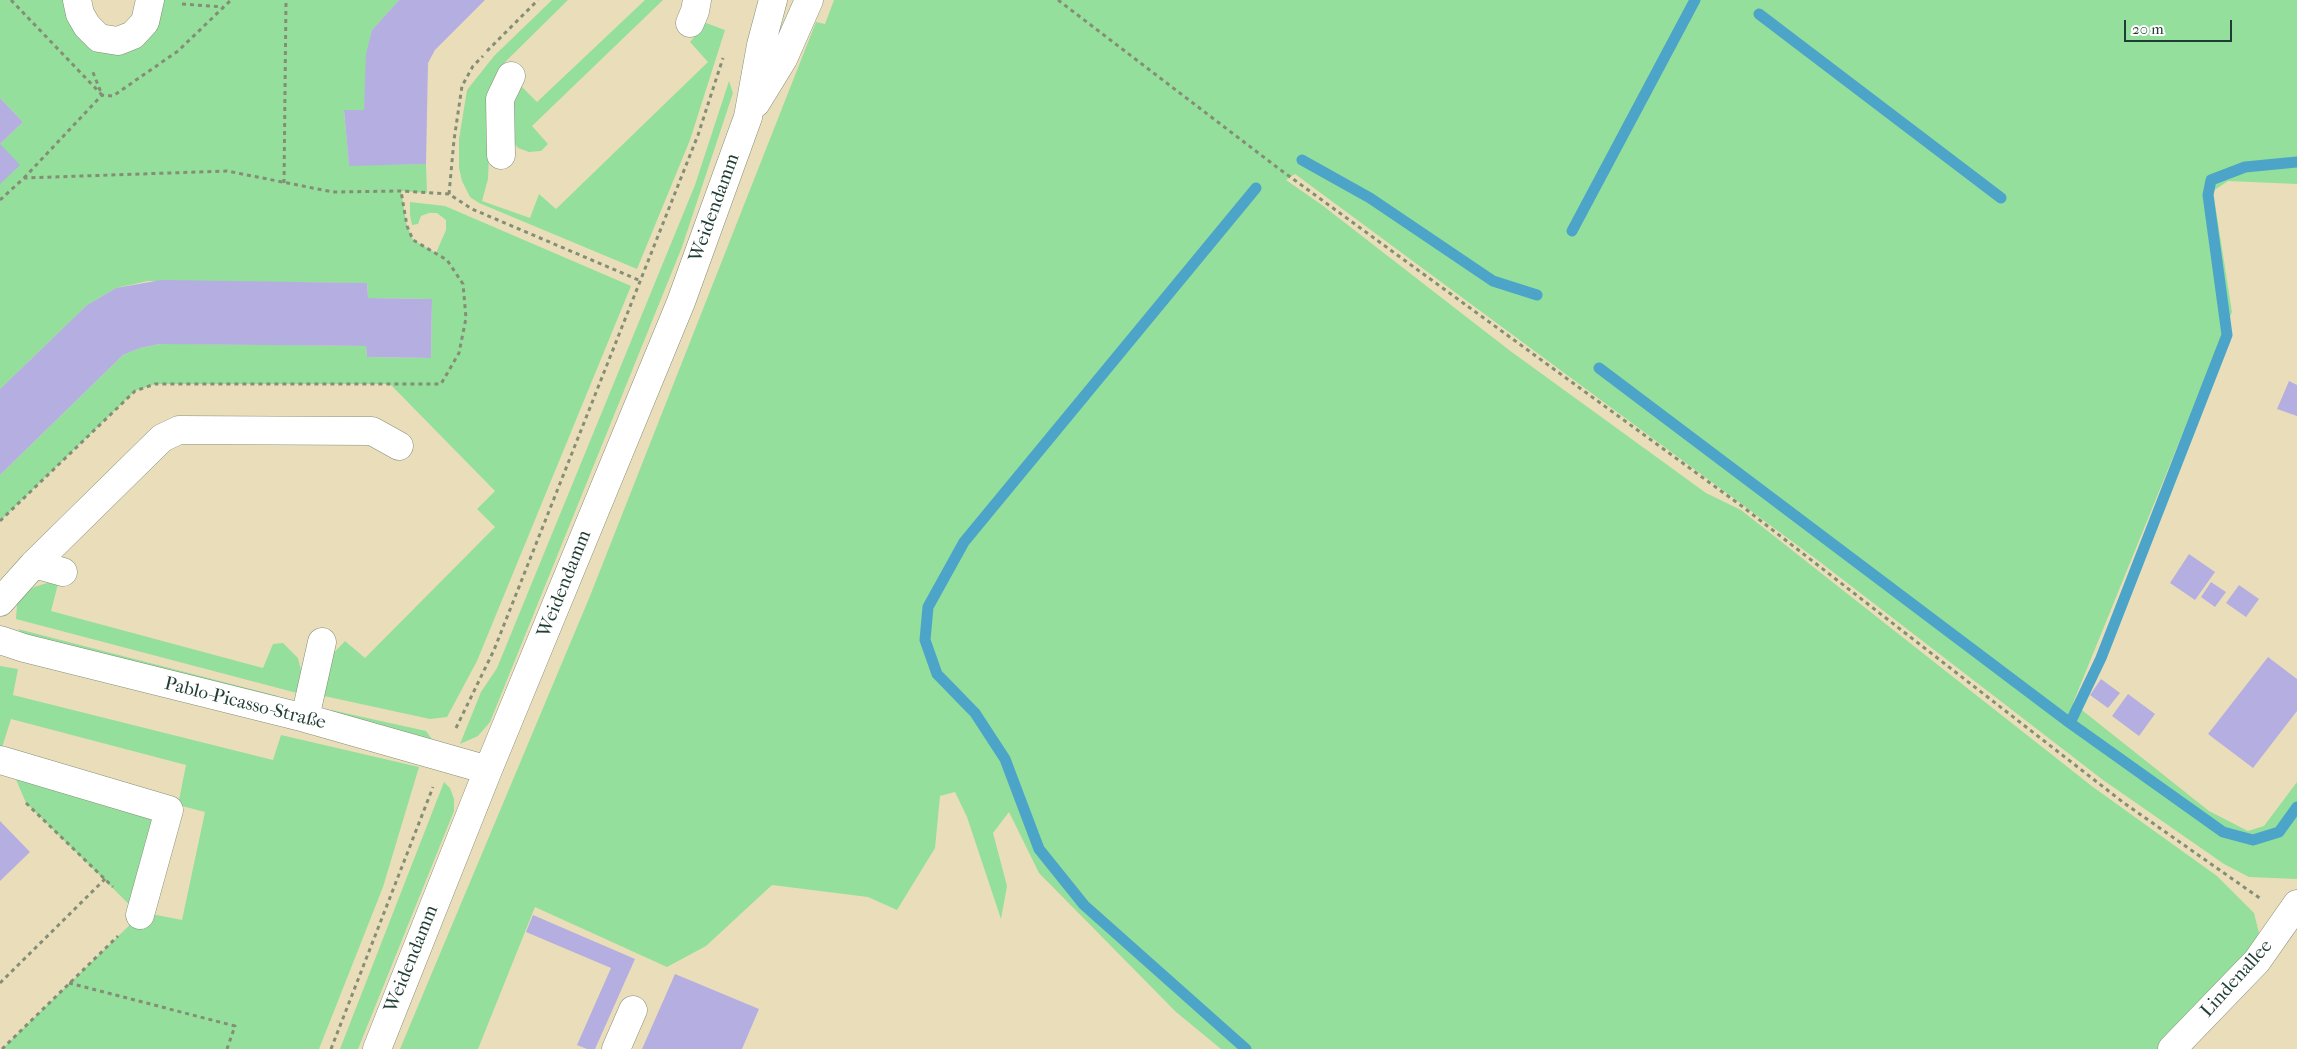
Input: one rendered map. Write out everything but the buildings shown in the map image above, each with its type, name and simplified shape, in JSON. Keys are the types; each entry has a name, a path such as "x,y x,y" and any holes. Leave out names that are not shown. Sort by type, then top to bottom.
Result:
{"street":[{"path":"77,0 80,14 87,26 99,38 118,41 133,35 145,22 150,1"},
{"name":"Weidendamm","path":"377,1049 488,770 681,302 748,117 760,46 773,0"},
{"name":"Weidendamm","path":"748,117 783,58 809,0"},
{"path":"501,154 500,98 511,76"},
{"path":"0,602 34,564 162,438 179,430 372,431 399,446"},
{"path":"34,564 63,572"},
{"name":"Pablo-Picasso-Straße","path":"0,640 24,648 305,718 488,770"},
{"path":"305,718 322,642"},
{"path":"5,761 169,810 140,914"},
{"name":"Lindenallee","path":"2172,1049 2257,961 2293,911"},
{"path":"616,1049 633,1010"}],"path":[{"path":"0,200 24,178 102,95 113,96 178,51 231,0"},
{"path":"284,183 286,0"},
{"path":"1058,0 1278,168 1743,507 2124,802 2245,889 2293,911"},
{"path":"150,1 189,2 224,7"},
{"path":"455,730 494,650 698,135 726,51"},
{"path":"24,178 227,171 333,192 401,191 449,194 472,209 641,281"},
{"path":"0,521 135,391 155,384 441,384 459,352 466,318 463,284 447,260 413,240 407,226 401,191"},
{"path":"2,1049 140,914 26,803 5,761"},
{"path":"330,1049 432,790"},
{"path":"0,982 105,879"},
{"path":"69,983 235,1026 227,1049"}],"green space":[{"path":"0,0 77,0 118,41 150,0 399,0 372,30 364,110 344,111 349,165 426,164 427,193 401,191 407,226 413,240 436,253 446,230 446,220 437,213 429,213 421,216 418,224 412,225 410,202 445,206 631,286 477,661 447,717 430,719 324,696 327,660 345,641 365,658 495,527 477,509 495,491 390,384 155,384 135,391 0,521 0,475 123,355 140,348 160,344 186,344 366,346 367,357 431,358 432,299 368,298 367,283 148,281 116,288 87,305 0,389 0,144 23,122 0,98"},
{"path":"552,0 568,0 499,68 492,87 488,179 482,201 530,218 539,194 556,209 708,62 690,42 706,23 725,30 690,140 637,269 479,203 470,197 462,181 459,168 459,139 467,90 494,56"},
{"path":"645,0 663,0 532,126 548,144 541,151 529,152 518,148 510,138 512,102 520,85 537,102"},
{"path":"834,0 2297,0 2297,184 2228,181 2213,191 2232,312 2073,703 2209,811 2248,831 2264,826 2297,782 2297,879 2249,877 2224,864 2103,780 1820,562 1295,174 1286,180 1322,205 1509,350 1706,493 1741,510 2093,787 2217,876 2254,913 2259,933 2247,956 2159,1049 1221,1049 1176,1012 1039,873 1009,812 993,833 1007,886 1001,919 967,817 955,792 940,796 935,848 897,910 868,897 772,885 706,946 667,967 535,907 478,1049 400,1049 590,596 816,22 825,24"},
{"path":"729,81 733,93 682,247 490,722 478,736 460,744 481,692 497,668 695,185"},
{"path":"47,583 58,584 51,611 263,668 273,644 283,643 298,658 301,670 297,693 16,619 17,604 26,593 34,587"},
{"path":"18,629 278,696 271,699 25,636"},
{"path":"0,666 18,669 13,695 273,760 281,735 419,767 383,887 319,1049 2,1049 140,915 26,803 9,763 169,810 141,912 182,920 205,812 178,805 186,765 11,719 0,754"},
{"path":"331,710 426,731 434,742 344,721"},
{"path":"444,782 450,788 454,799 454,811 358,1049 340,1049"}],"waterway":[{"path":"1572,231 1695,0"},
{"path":"1759,14 2001,198"},
{"path":"1302,160 1370,198 1493,281 1537,295"},
{"path":"2070,723 2101,658 2227,335 2208,195 2211,180 2245,167 2297,162"},
{"path":"1246,1049 1084,905 1039,849 1005,759 975,713 937,674 925,640 928,607 964,542 1256,188"},
{"path":"1599,368 2070,723 2223,832 2253,840 2279,832 2297,807"}]}
